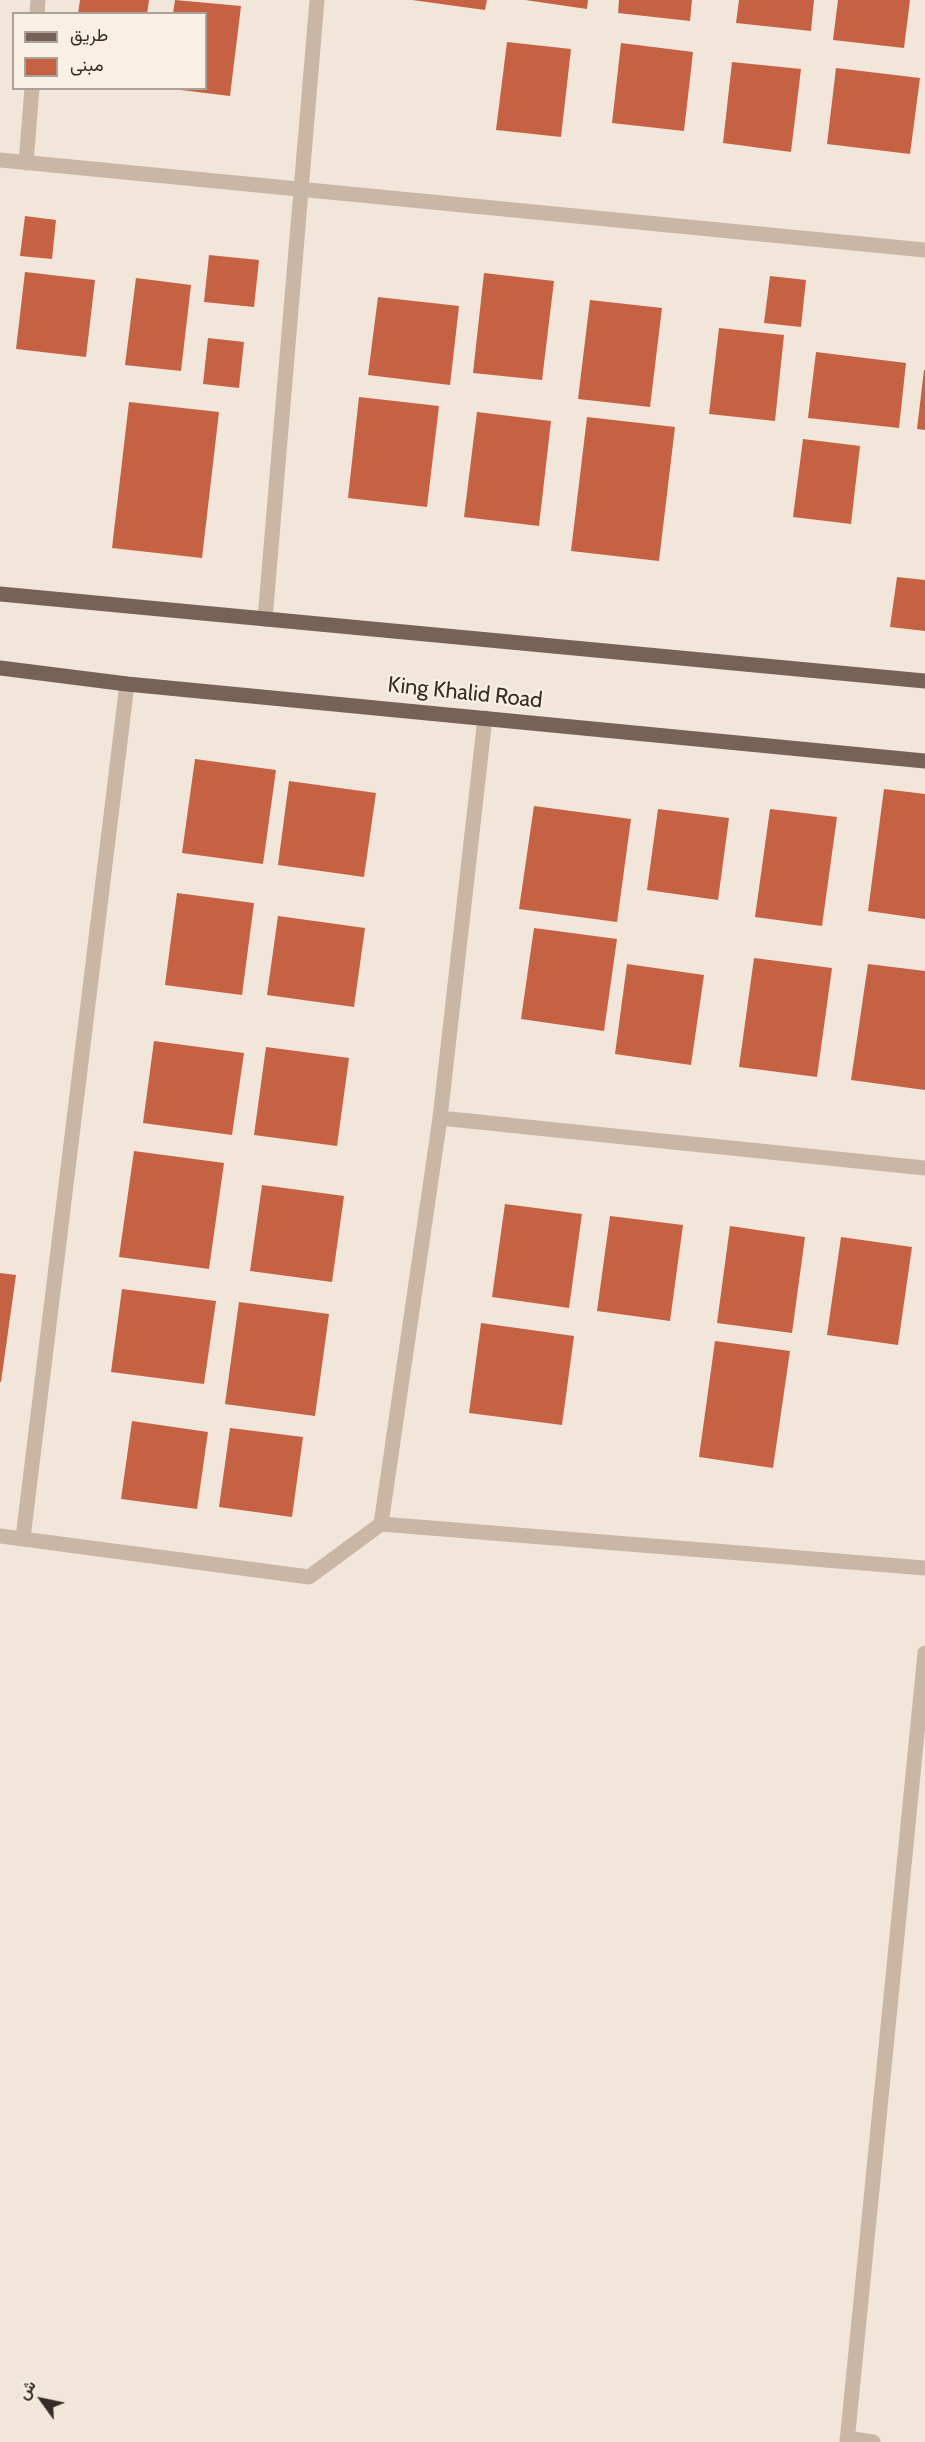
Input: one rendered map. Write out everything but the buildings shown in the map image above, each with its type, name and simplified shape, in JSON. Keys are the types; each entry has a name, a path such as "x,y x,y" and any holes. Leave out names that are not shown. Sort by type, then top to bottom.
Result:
{"main road":[{"path":"0,594 925,681"},
{"name":"King Khalid Road","path":"0,668 127,684 925,761"}],"street":[{"path":"265,619 317,0"},
{"path":"26,163 32,90"},
{"path":"0,160 925,250"},
{"path":"23,1538 127,684"},
{"path":"381,1524 440,1118 485,718"},
{"path":"440,1118 925,1168"},
{"path":"0,1536 309,1577 381,1524 925,1568"},
{"path":"873,2442 847,2440 925,1653"}]}
